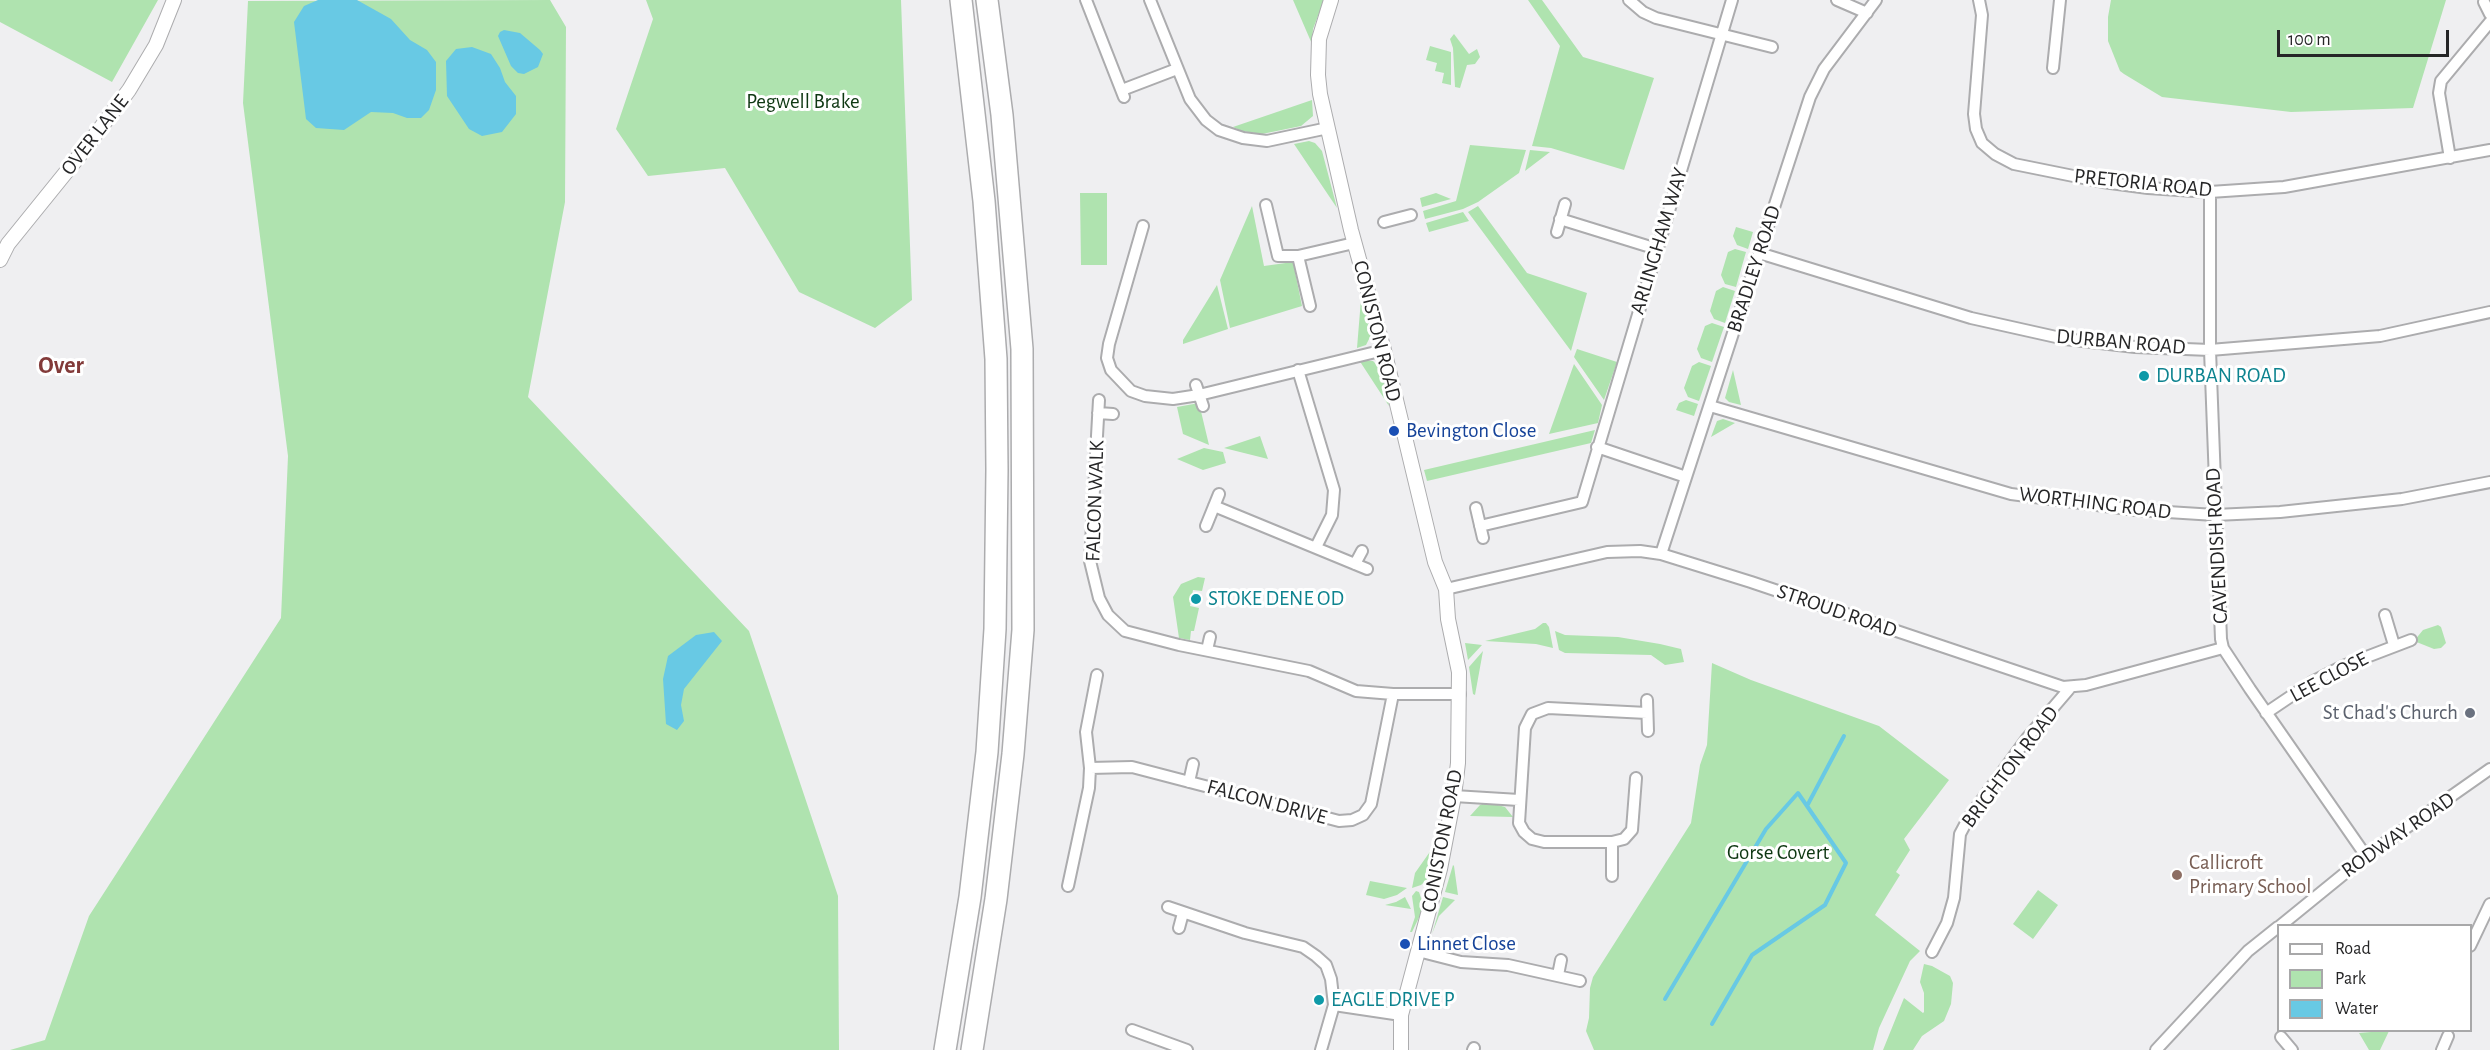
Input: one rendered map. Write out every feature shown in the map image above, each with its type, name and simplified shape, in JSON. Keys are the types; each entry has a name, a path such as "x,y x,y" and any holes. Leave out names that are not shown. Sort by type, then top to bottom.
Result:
{"highway":[{"path":"945,1050 969,897 987,752 996,629 996,358 984,201 961,0"},
{"path":"972,1050 996,899 1013,754 1023,630 1022,348 1005,148 987,0"}],"street":[{"name":"OVER LANE","path":"0,260 4,239 84,150 129,90 156,45 174,0"},
{"path":"1086,0 1123,94 1177,69"},
{"path":"1150,0 1177,69 1197,110 1220,130 1243,138 1267,141 1328,128"},
{"name":"CONISTON ROAD","path":"1331,0 1323,22 1318,62 1320,94 1354,243 1384,350 1435,562 1446,589 1448,619 1459,672 1458,763 1454,796 1440,869 1401,1015 1401,1050"},
{"path":"1629,0 1643,12 1656,18 1772,47"},
{"name":"ARLINGHAM WAY","path":"1480,526 1581,502 1732,0"},
{"path":"1837,0 1867,13"},
{"name":"BRADLEY ROAD","path":"1661,554 1814,85 1876,0"},
{"name":"PRETORIA ROAD","path":"1979,0 1982,34 1974,114 1976,129 1982,143 1995,154 2014,164 2103,182 2210,192 2284,187 2490,150"},
{"path":"2053,68 2060,0"},
{"path":"2484,2 2490,14"},
{"path":"2450,158 2439,93 2441,81 2490,22"},
{"name":"CAVENDISH ROAD","path":"2210,192 2210,350 2215,515 2223,648 2366,856"},
{"path":"1557,232 1565,204"},
{"path":"1266,205 1278,256 1283,258 1298,256 1354,243"},
{"path":"1384,222 1411,215"},
{"path":"1560,219 1657,249"},
{"path":"1143,226 1107,357 1111,370 1131,391 1145,396 1173,399 1199,395 1384,350"},
{"path":"1127,235 1139,239"},
{"name":"DURBAN ROAD","path":"1759,253 1971,318 2065,339 2135,347 2210,350 2380,336 2490,312"},
{"path":"1298,256 1310,306"},
{"path":"1298,370 1334,489 1332,515 1316,547"},
{"name":"FALCON WALK","path":"1099,399 1090,561 1099,598 1108,615 1125,631 1207,650"},
{"name":"WORTHING ROAD","path":"1710,406 2011,494 2136,510 2215,515 2280,512 2402,499 2490,482"},
{"name":"FALCON WALK","path":"1098,413 1113,414"},
{"path":"1597,447 1686,477"},
{"path":"1206,526 1219,494"},
{"path":"1214,506 1367,569"},
{"path":"1476,508 1483,538"},
{"path":"1355,564 1362,551"},
{"name":"STROUD ROAD","path":"1446,589 1607,552 1640,551 1661,554 2070,688"},
{"name":"LEE CLOSE","path":"2385,615 2394,645"},
{"path":"1210,637 1207,650 1310,671 1356,691 1393,694 1460,694"},
{"name":"LEE CLOSE","path":"2266,713 2312,682 2343,666 2411,640"},
{"path":"2070,688 2223,648"},
{"path":"1068,885 1077,874 1089,788 1090,768 1086,732 1097,675"},
{"name":"BRIGHTON ROAD","path":"1932,952 1947,923 1954,898 1960,834 1968,819 2028,737 2070,688"},
{"name":"FALCON DRIVE","path":"1090,768 1132,767 1346,822 1357,818 1371,804 1393,694"},
{"path":"1647,700 1647,731"},
{"path":"1636,778 1632,830 1624,839 1612,842 1544,842 1532,839 1519,823 1525,728 1532,714 1548,708 1647,712"},
{"name":"FALCON DRIVE","path":"1189,782 1193,764"},
{"name":"RODWAY ROAD","path":"2281,924 2366,856 2490,770"},
{"path":"1454,796 1519,800"},
{"path":"1612,842 1612,876"},
{"path":"2472,942 2490,904"},
{"path":"1168,907 1245,933 1303,947 1326,965 1331,979 1334,1005 1321,1050"},
{"path":"1179,928 1183,913"},
{"name":"RODWAY ROAD","path":"2156,1050 2248,951 2277,928"},
{"path":"1418,951 1461,962 1508,966 1580,981"},
{"path":"1558,975 1561,960"},
{"path":"1334,1005 1401,1015"},
{"path":"1132,1030 1187,1050"},
{"path":"2442,1050 2448,1036"},
{"path":"2281,1037 2292,1050"},
{"path":"1153,1050 1157,1039"}],"green space":[{"path":"0,0 158,0 112,82 0,22"},
{"path":"550,0 566,27 565,202 528,397 749,631 838,896 839,1050 10,1050 45,1040 89,916 281,618 288,456 243,103 248,1"},
{"name":"Pegwell Brake","path":"646,0 901,0 912,300 875,328 799,292 725,168 648,176 616,129 653,19"},
{"path":"1293,0 1324,0 1313,29 1312,44"},
{"path":"1528,0 1542,0 1583,57 1654,78 1624,170 1551,148 1532,146 1560,46"},
{"path":"2111,0 2446,0 2413,108 2291,112 2162,97 2124,74 2120,71 2108,41"},
{"path":"1454,34 1469,54 1477,49 1480,57 1475,64 1467,65 1460,88 1455,87 1453,48 1450,39"},
{"path":"1430,46 1451,52 1451,85 1442,83 1444,73 1435,71 1437,63 1426,60"},
{"path":"1312,100 1313,116 1301,126 1262,134 1233,127"},
{"path":"1309,141 1315,143 1322,151 1337,208 1294,144"},
{"path":"1470,145 1526,150 1519,173 1478,202 1463,209 1425,219 1423,211 1456,201"},
{"path":"1530,150 1550,152 1525,171"},
{"path":"1080,193 1107,193 1107,265 1081,265"},
{"path":"1436,193 1451,199 1422,207 1420,198"},
{"path":"1252,206 1264,266 1293,262 1302,306 1230,328 1220,280"},
{"path":"1478,206 1527,273 1587,293 1571,351 1468,212"},
{"path":"1463,212 1469,221 1429,232 1426,223"},
{"path":"1736,227 1753,232 1748,249 1737,245 1733,236"},
{"path":"1735,249 1746,252 1736,287 1725,284 1721,275 1728,252"},
{"path":"1217,285 1228,329 1183,344 1183,340"},
{"path":"1362,287 1372,333 1366,345 1357,348"},
{"path":"1723,287 1735,291 1725,323 1714,319 1710,311 1716,291"},
{"path":"1712,323 1724,327 1712,362 1701,358 1697,349 1705,326"},
{"path":"1577,349 1617,362 1604,400 1574,357"},
{"path":"1359,360 1373,361 1383,371 1389,406"},
{"path":"1699,362 1711,366 1699,401 1688,397 1684,388 1692,366"},
{"path":"1574,364 1602,405 1598,423 1549,434"},
{"path":"1733,370 1741,405 1729,402 1725,398"},
{"path":"1686,400 1698,404 1694,416 1676,410 1679,403"},
{"path":"1199,403 1209,445 1183,434 1177,407"},
{"path":"1723,419 1735,423 1711,437 1717,421"},
{"path":"1595,430 1591,443 1427,481 1424,470"},
{"path":"1260,436 1268,459 1224,448"},
{"path":"1204,448 1223,452 1226,463 1203,470 1177,459"},
{"path":"1198,577 1205,578 1202,591 1193,590 1190,606 1199,608 1194,631 1191,631 1190,640 1179,638 1173,597 1181,584"},
{"path":"1543,623 1549,627 1553,648 1536,644 1485,641 1535,629"},
{"path":"2438,625 2441,627 2446,643 2441,648 2434,649 2414,641 2423,630"},
{"path":"1555,631 1565,635 1618,637 1681,649 1684,662 1665,665 1651,655 1565,653 1559,650"},
{"path":"1465,643 1482,645 1468,660"},
{"path":"1483,651 1475,695 1469,667"},
{"name":"Gorse Covert","path":"1712,663 1751,680 1879,726 1949,780 1904,839 1910,850 1896,872 1900,875 1875,915 1920,951 1910,961 1879,1028 1873,1050 1594,1050 1586,1031 1593,977 1691,823 1700,765 1707,745"},
{"path":"1487,802 1505,807 1513,817 1470,816 1480,805"},
{"path":"1441,836 1432,875 1421,885 1412,888 1415,873"},
{"path":"1454,866 1458,895 1445,892"},
{"path":"1370,881 1407,888 1397,895 1384,899 1366,895"},
{"path":"2038,890 2058,905 2033,939 2013,924"},
{"path":"1416,891 1419,892 1424,907 1410,932 1415,917 1412,896"},
{"path":"1405,897 1411,909 1385,905 1396,902"},
{"path":"1443,897 1455,900 1439,916 1432,934"},
{"path":"1924,964 1950,976 1953,983 1951,1004 1944,1021 1922,1036 1913,1050 1883,1050 1904,998 1924,1012 1924,993 1920,982"},
{"path":"2389,1032 2380,1050 2369,1050 2359,1033"}],"water":[{"path":"318,0 357,0 391,19 410,40 427,50 436,62 436,90 429,110 421,118 371,112 344,130 316,128 306,119 294,22 304,6"},
{"path":"504,30 520,33 540,50 543,54 538,67 524,74 518,73 511,66 498,36"},
{"path":"472,47 491,54 505,82 516,96 516,114 502,132 482,136 469,129 447,96 446,61 456,49"},
{"path":"714,632 722,641 684,689 681,705 684,721 677,730 666,724 663,679 668,656 696,635"}],"waterway":[{"path":"1665,999 1766,829 1798,793 1807,806 1844,736"},
{"path":"1712,1024 1752,955 1825,905 1846,863 1807,806"}],"place":[{"name":"DURBAN ROAD","path":"2144,376"},
{"name":"Bevington Close","path":"1394,431"},
{"name":"STOKE DENE OD","path":"1196,599"},
{"name":"St Chad's Church","path":"2470,713"},
{"name":"Callicroft Primary School","path":"2177,875"},
{"name":"Linnet Close","path":"1405,944"},
{"name":"EAGLE DRIVE P","path":"1319,1000"}],"district":[{"name":"Over","path":"61,366"}]}
